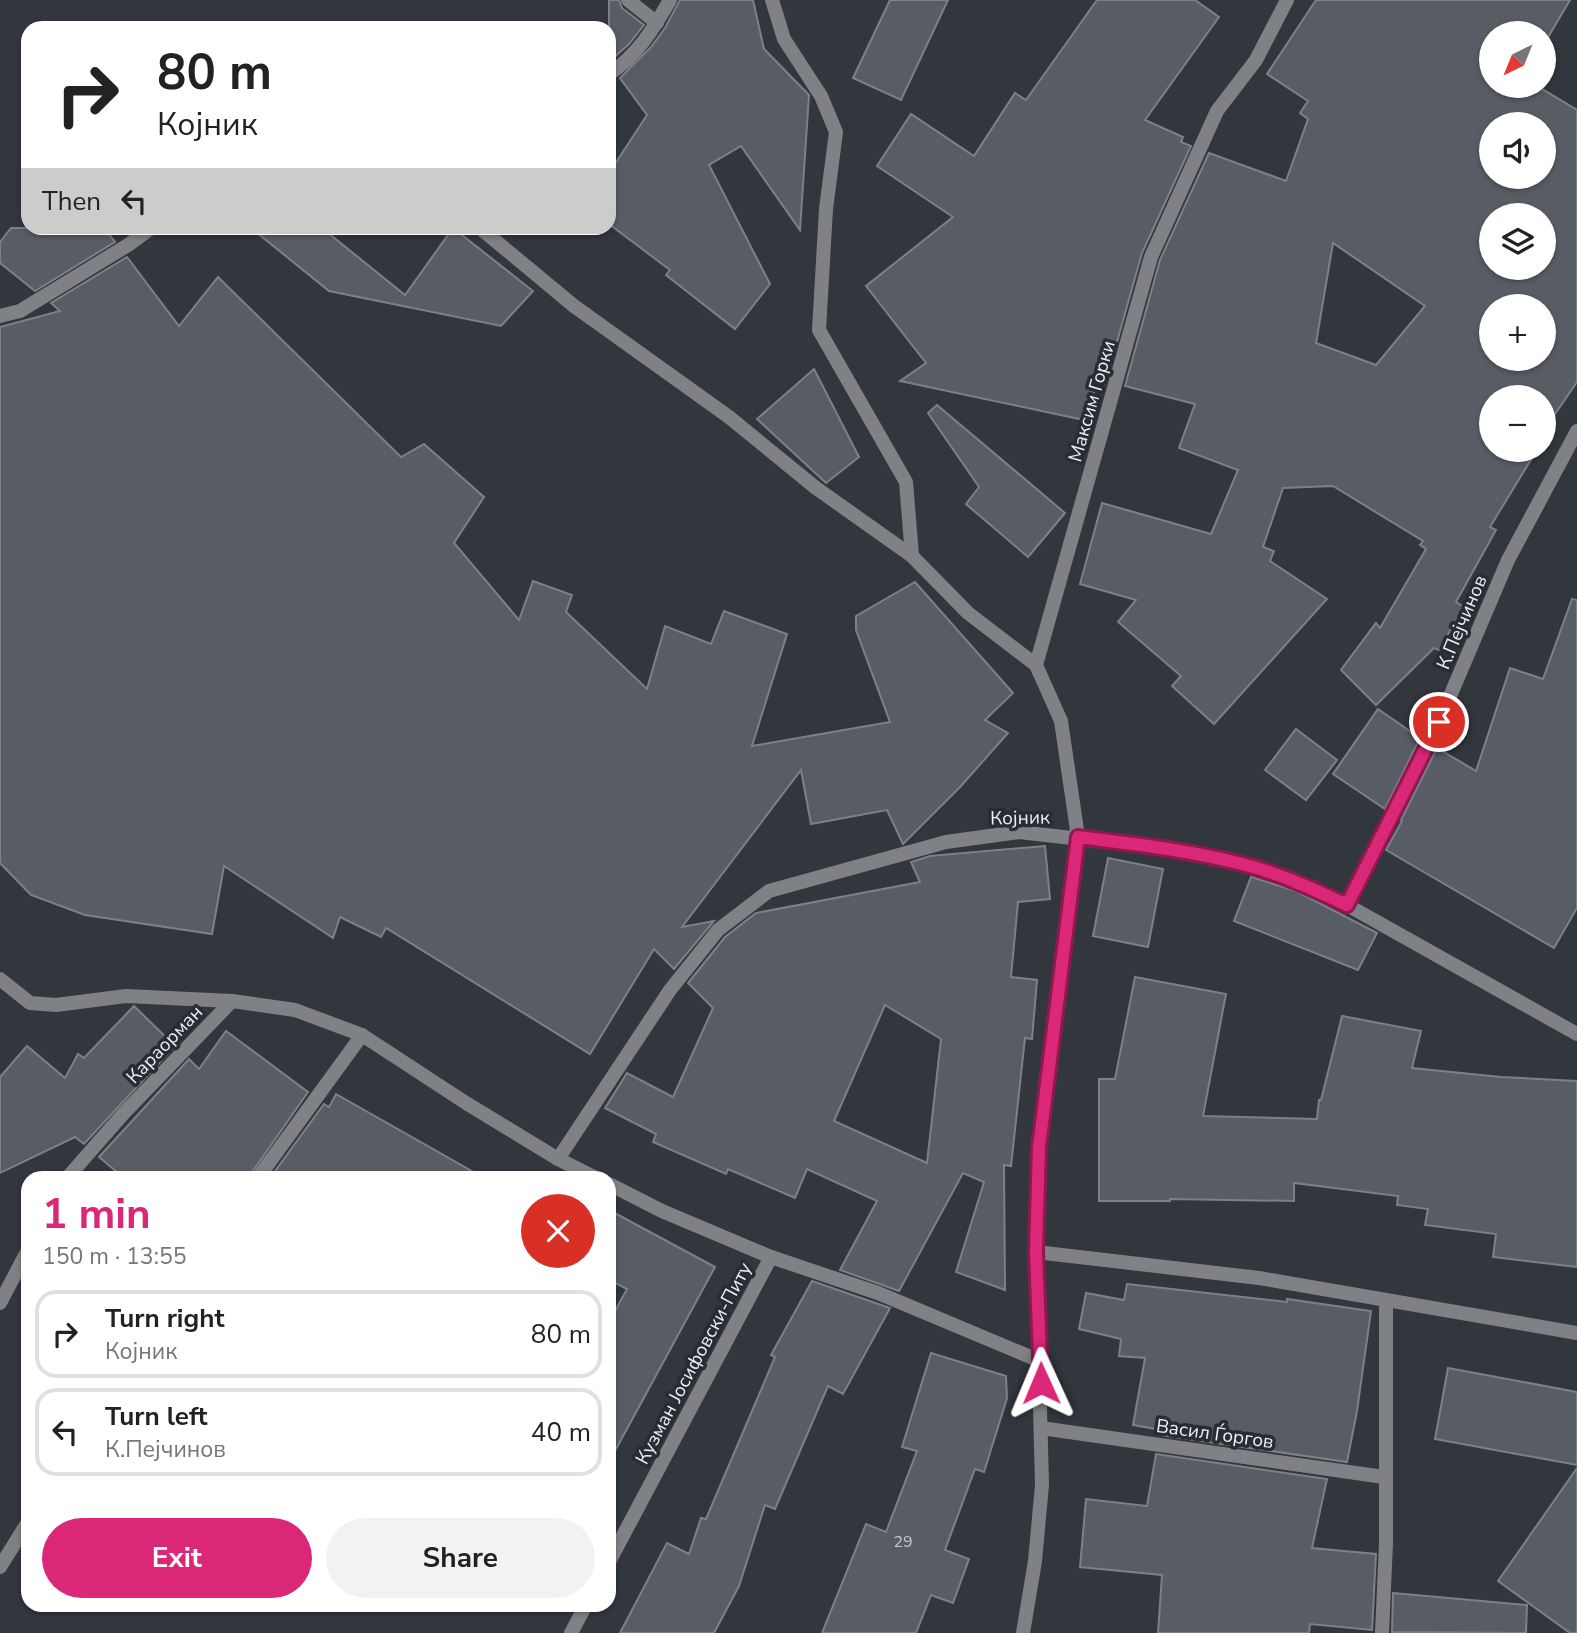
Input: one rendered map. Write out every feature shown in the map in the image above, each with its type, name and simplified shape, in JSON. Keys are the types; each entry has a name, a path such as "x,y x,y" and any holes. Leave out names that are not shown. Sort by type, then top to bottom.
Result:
{"street":[{"path":"628,0 657,23"},
{"path":"616,70 652,34 670,0"},
{"path":"772,0 784,39 821,96 836,132 826,209 819,330 906,482 912,556"},
{"name":"Максим Горки","path":"1036,665 1151,257 1217,111 1256,60 1287,0"},
{"path":"0,316 20,312 142,235"},
{"path":"488,235 574,306 729,417 816,488 912,556 968,613 1036,665 1061,721 1078,837 1039,1147 1036,1252 1042,1485 1035,1561 1023,1633"},
{"name":"К.Пејчинов","path":"1347,905 1439,722 1508,560 1577,431"},
{"name":"Којник","path":"558,1159 670,990 718,930 769,891 946,842 1019,832 1159,848 1243,864 1300,882 1347,905 1577,1034"},
{"path":"0,979 30,1003 56,1005 126,996 232,1002 295,1010 362,1035 466,1103 582,1171"},
{"name":"Караорман","path":"73,1171 124,1113 232,1002"},
{"path":"263,1171 362,1035"},
{"path":"616,1188 662,1211 771,1257 878,1293 1040,1361"},
{"path":"1036,1252 1259,1278 1577,1333"},
{"name":"Кузман Јосифовски-Питу","path":"616,1549 771,1257"},
{"path":"0,1303 21,1263"},
{"path":"1382,1633 1386,1543 1386,1300"},
{"name":"Васил Ѓоргов","path":"1041,1428 1384,1477"},
{"path":"0,1567 21,1533"},
{"path":"571,1633 578,1612"}],"building":[{"path":"609,0 619,0 622,8 644,25 616,56 616,21 609,21"},
{"path":"680,0 753,0 764,49 809,95 800,230 741,146 709,165 770,284 735,329 666,275 670,270 616,229 616,162 647,115 620,78 651,47"},
{"path":"890,0 948,0 901,100 853,78"},
{"path":"1097,0 1195,0 1219,17 1145,120 1183,137 1181,142 1191,146 1142,253 1106,381 1099,379 1084,420 900,381 926,363 866,286 953,217 877,166 911,114 974,156 1015,93 1026,100"},
{"path":"1316,0 1570,0 1556,24 1556,21 1479,21 1479,98 1556,97 1577,110 1577,382 1556,413 1556,385 1479,385 1479,462 1530,462 1490,527 1496,530 1456,602 1464,607 1439,650 1434,648 1376,705 1341,670 1376,623 1380,628 1426,549 1420,545 1423,541 1333,486 1283,488 1263,547 1274,551 1270,561 1327,599 1214,724 1172,686 1181,676 1118,622 1136,600 1080,584 1102,503 1211,534 1238,470 1179,448 1195,404 1125,386 1160,260 1209,153 1286,181 1308,119 1300,113 1308,101 1267,74","holes":["1333,243 1425,306 1376,365 1316,343"]},
{"path":"11,228 21,228 21,235 110,235 115,242 35,291 0,263 0,242"},
{"path":"260,235 331,235 405,295 448,235 462,235 533,291 501,326 329,291"},
{"path":"127,257 179,326 218,277 401,457 424,444 484,497 454,543 519,620 533,581 572,595 566,612 647,689 665,626 711,644 724,611 787,634 752,746 890,722 856,630 856,616 915,582 1013,693 985,720 1008,733 961,786 903,844 887,810 811,824 801,770 682,927 714,921 674,969 654,949 590,1054 386,928 381,937 340,917 333,938 224,866 212,934 85,915 31,895 0,863 0,327 60,311 51,303"},
{"path":"814,369 859,457 826,483 757,419"},
{"path":"937,405 1065,513 1028,557 966,504 979,487 928,413"},
{"path":"1572,599 1577,600 1577,908 1554,948 1386,850 1437,748 1476,771 1510,668 1543,679"},
{"path":"1378,709 1420,738 1385,809 1333,774"},
{"path":"1296,729 1337,760 1306,800 1265,770"},
{"path":"1045,846 1050,899 1018,902 1011,977 1037,980 1032,1039 1025,1038 1011,1166 1004,1165 1005,1290 956,1272 984,1182 963,1173 899,1291 840,1270 877,1201 807,1169 795,1198 728,1169 726,1174 653,1142 656,1134 605,1108 627,1073 673,1097 713,1008 688,983 725,937 756,913 920,882 911,862 930,856","holes":["885,1005 941,1039 927,1163 834,1121"]},
{"path":"1108,858 1163,869 1148,947 1093,936"},
{"path":"1251,877 1296,891 1377,933 1358,970 1234,921"},
{"path":"1135,977 1226,994 1203,1116 1317,1119 1319,1100 1342,1016 1421,1031 1412,1068 1577,1081 1577,1267 1493,1257 1496,1234 1425,1225 1428,1209 1397,1205 1398,1196 1294,1183 1294,1201 1099,1201 1099,1079 1115,1079"},
{"path":"134,1006 175,1046 84,1144 75,1137 0,1173 0,1077 27,1046 65,1078 78,1054 84,1058"},
{"path":"226,1031 308,1092 253,1171 116,1171 99,1157 189,1059 199,1069"},
{"path":"336,1094 472,1171 275,1171 324,1104 329,1107"},
{"path":"616,1214 715,1267 616,1449 616,1309 627,1289 616,1284"},
{"path":"812,1281 890,1308 843,1394 828,1386 775,1509 765,1505 739,1586 714,1633 620,1633 667,1543 689,1554 701,1518 706,1519 775,1357 771,1355"},
{"path":"1127,1284 1287,1302 1287,1299 1371,1311 1347,1462 1160,1435 1161,1430 1133,1425 1145,1358 1119,1356 1121,1339 1079,1329 1086,1293 1124,1300"},
{"path":"931,1353 1006,1376 1007,1398 984,1472 975,1469 945,1550 969,1559 953,1603 931,1595 916,1633 822,1633 866,1524 886,1532 917,1451 902,1447"},
{"path":"1448,1368 1577,1392 1577,1465 1435,1439"},
{"path":"1156,1454 1327,1479 1312,1548 1376,1554 1372,1630 1310,1624 1309,1633 1158,1633 1162,1575 1080,1567 1086,1499 1147,1506"},
{"path":"1577,1468 1577,1633 1570,1633 1498,1581"},
{"path":"1393,1593 1527,1605 1526,1633 1392,1632"}],"route":[{"path":"1041,1383 1036,1252 1039,1147 1059,1005 1078,837 1159,848 1243,864 1300,882 1347,905 1439,722"}]}
